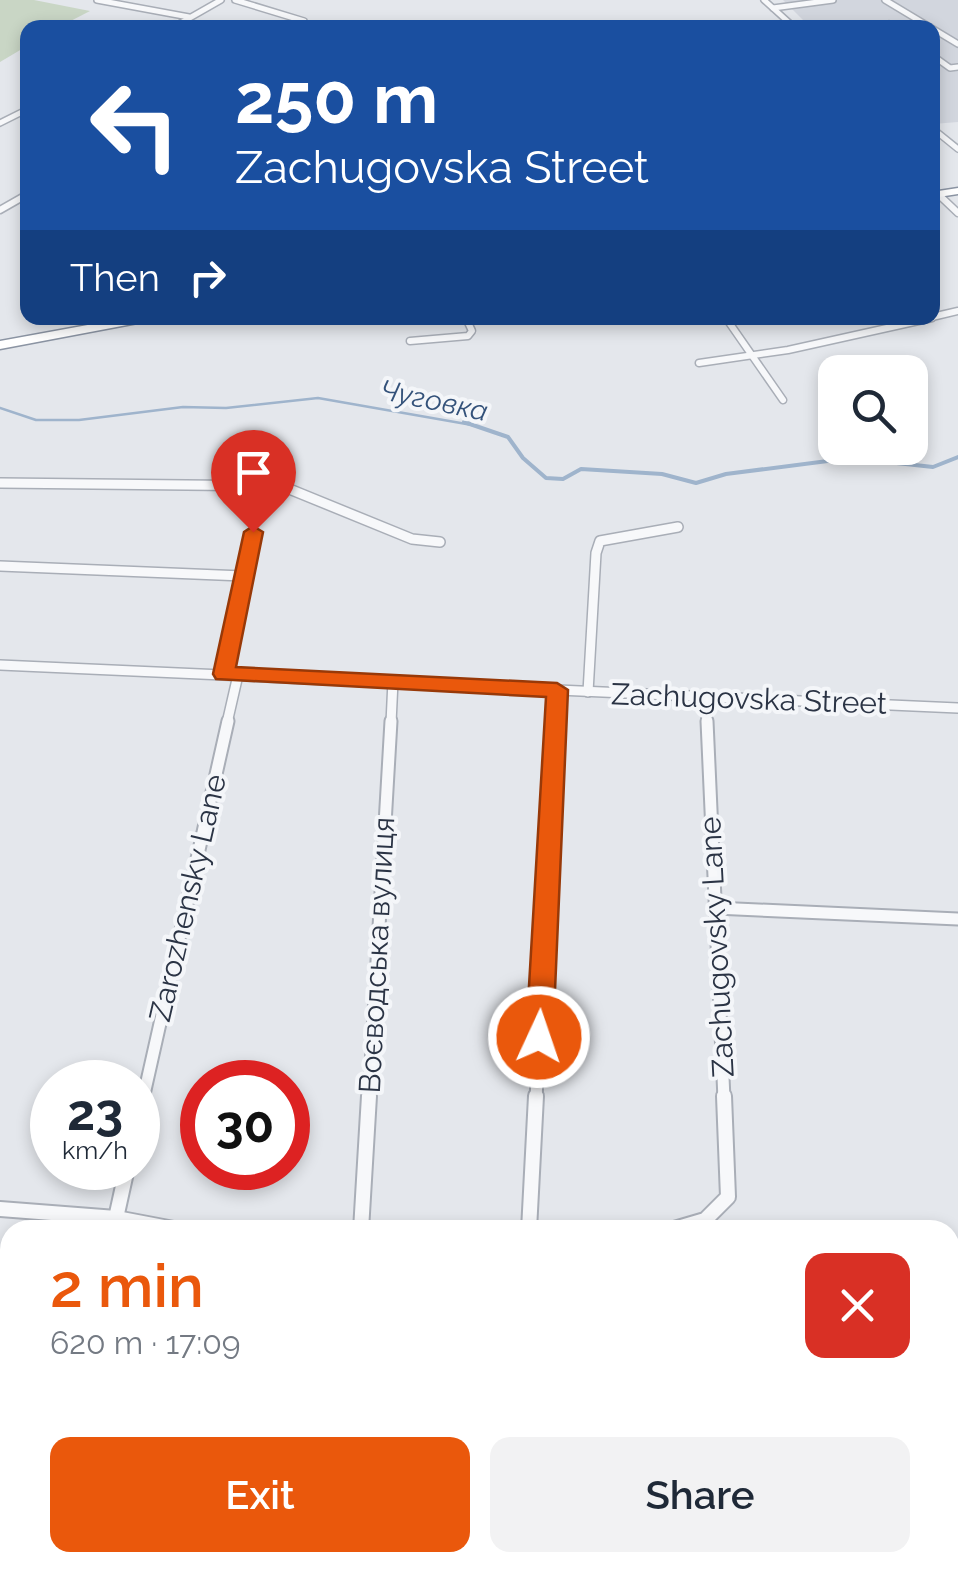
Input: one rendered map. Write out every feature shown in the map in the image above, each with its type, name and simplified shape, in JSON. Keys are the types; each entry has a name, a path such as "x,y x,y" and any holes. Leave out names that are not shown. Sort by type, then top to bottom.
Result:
{"highway":[{"path":"0,345 106,325"}],"street":[{"path":"98,0 189,17"},
{"path":"144,9 160,0"},
{"path":"184,20 221,0"},
{"path":"235,0 301,20"},
{"path":"764,0 786,20"},
{"path":"773,8 834,0"},
{"path":"885,0 924,20"},
{"path":"410,341 468,336 472,331 469,325"},
{"path":"731,325 783,400"},
{"path":"698,363 898,325"},
{"path":"0,483 282,486 412,539 440,542"},
{"path":"588,692 596,553 600,542 678,527"},
{"path":"224,674 253,532"},
{"path":"0,566 244,576"},
{"name":"Zachugovska Street","path":"0,665 958,708"},
{"name":"Zarozhensky Lane","path":"152,1060 238,674"},
{"name":"Воєводська вулиця","path":"362,1220 393,680"},
{"path":"530,1220 557,690"},
{"name":"Zachugovsky Lane","path":"705,1220 728,1196 706,697"},
{"path":"715,908 958,919"},
{"path":"116,1218 122,1190"},
{"path":"0,1209 126,1220"}],"shaded area":[{"path":"783,0 958,0 958,122 940,123 940,20 803,20"}],"green space":[{"path":"0,0 34,0 90,11 73,20 20,20 20,50 0,62"}],"waterway":[{"name":"Чуговка","path":"0,408 36,420 79,420 183,407 226,408 318,398 472,425"},
{"name":"Чуговка","path":"464,422 508,437 523,458 546,478 563,479 581,469 662,474 696,483 726,474 851,458 933,467 958,457"}],"route":[{"path":"253,532 224,674 557,690 539,1037"}]}
